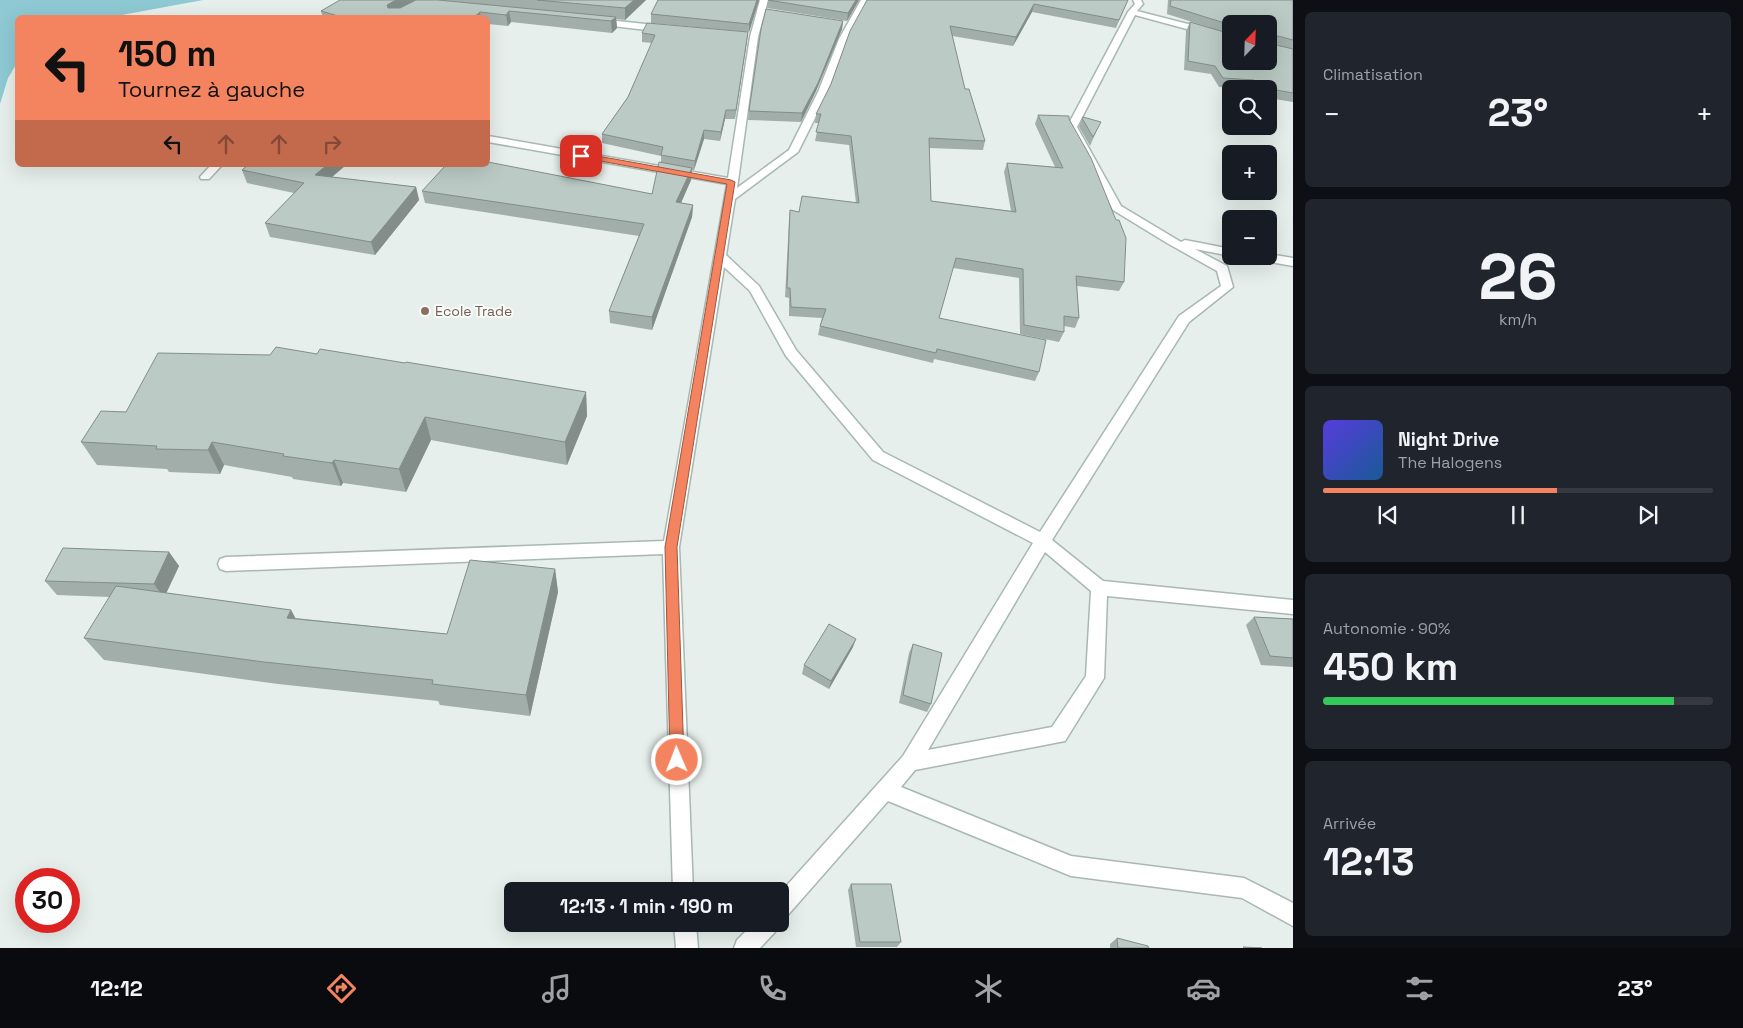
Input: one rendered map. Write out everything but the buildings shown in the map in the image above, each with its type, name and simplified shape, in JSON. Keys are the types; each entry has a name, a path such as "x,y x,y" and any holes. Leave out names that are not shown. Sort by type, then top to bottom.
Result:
{"street":[{"path":"682,882 671,547 730,198 749,37 765,13 764,0"},
{"path":"730,198 792,152 823,92 843,39 846,25 864,0"},
{"path":"789,899 910,762 1043,541 1184,318 1227,287 1223,269 1171,241 1117,208 1072,127 1135,6 1222,35"},
{"path":"587,21 676,30"},
{"path":"490,139 731,182"},
{"path":"205,176 214,167"},
{"path":"1171,241 1222,250"},
{"path":"720,256 755,289 791,353 878,456 1043,541 1098,588 1293,608"},
{"path":"1277,259 1293,262"},
{"path":"226,564 671,547"},
{"path":"910,762 1058,735 1095,678 1098,588"},
{"path":"884,790 1071,866 1244,888 1293,915"},
{"path":"686,932 687,948"},
{"path":"745,948 760,932"}],"water":[{"path":"0,0 203,0 122,15 15,15 15,66 8,78 0,104"}],"place":[{"name":"Ecole Trade","path":"425,311"}],"route":[{"path":"581,156 731,182 730,198 671,547 677,760"}]}
